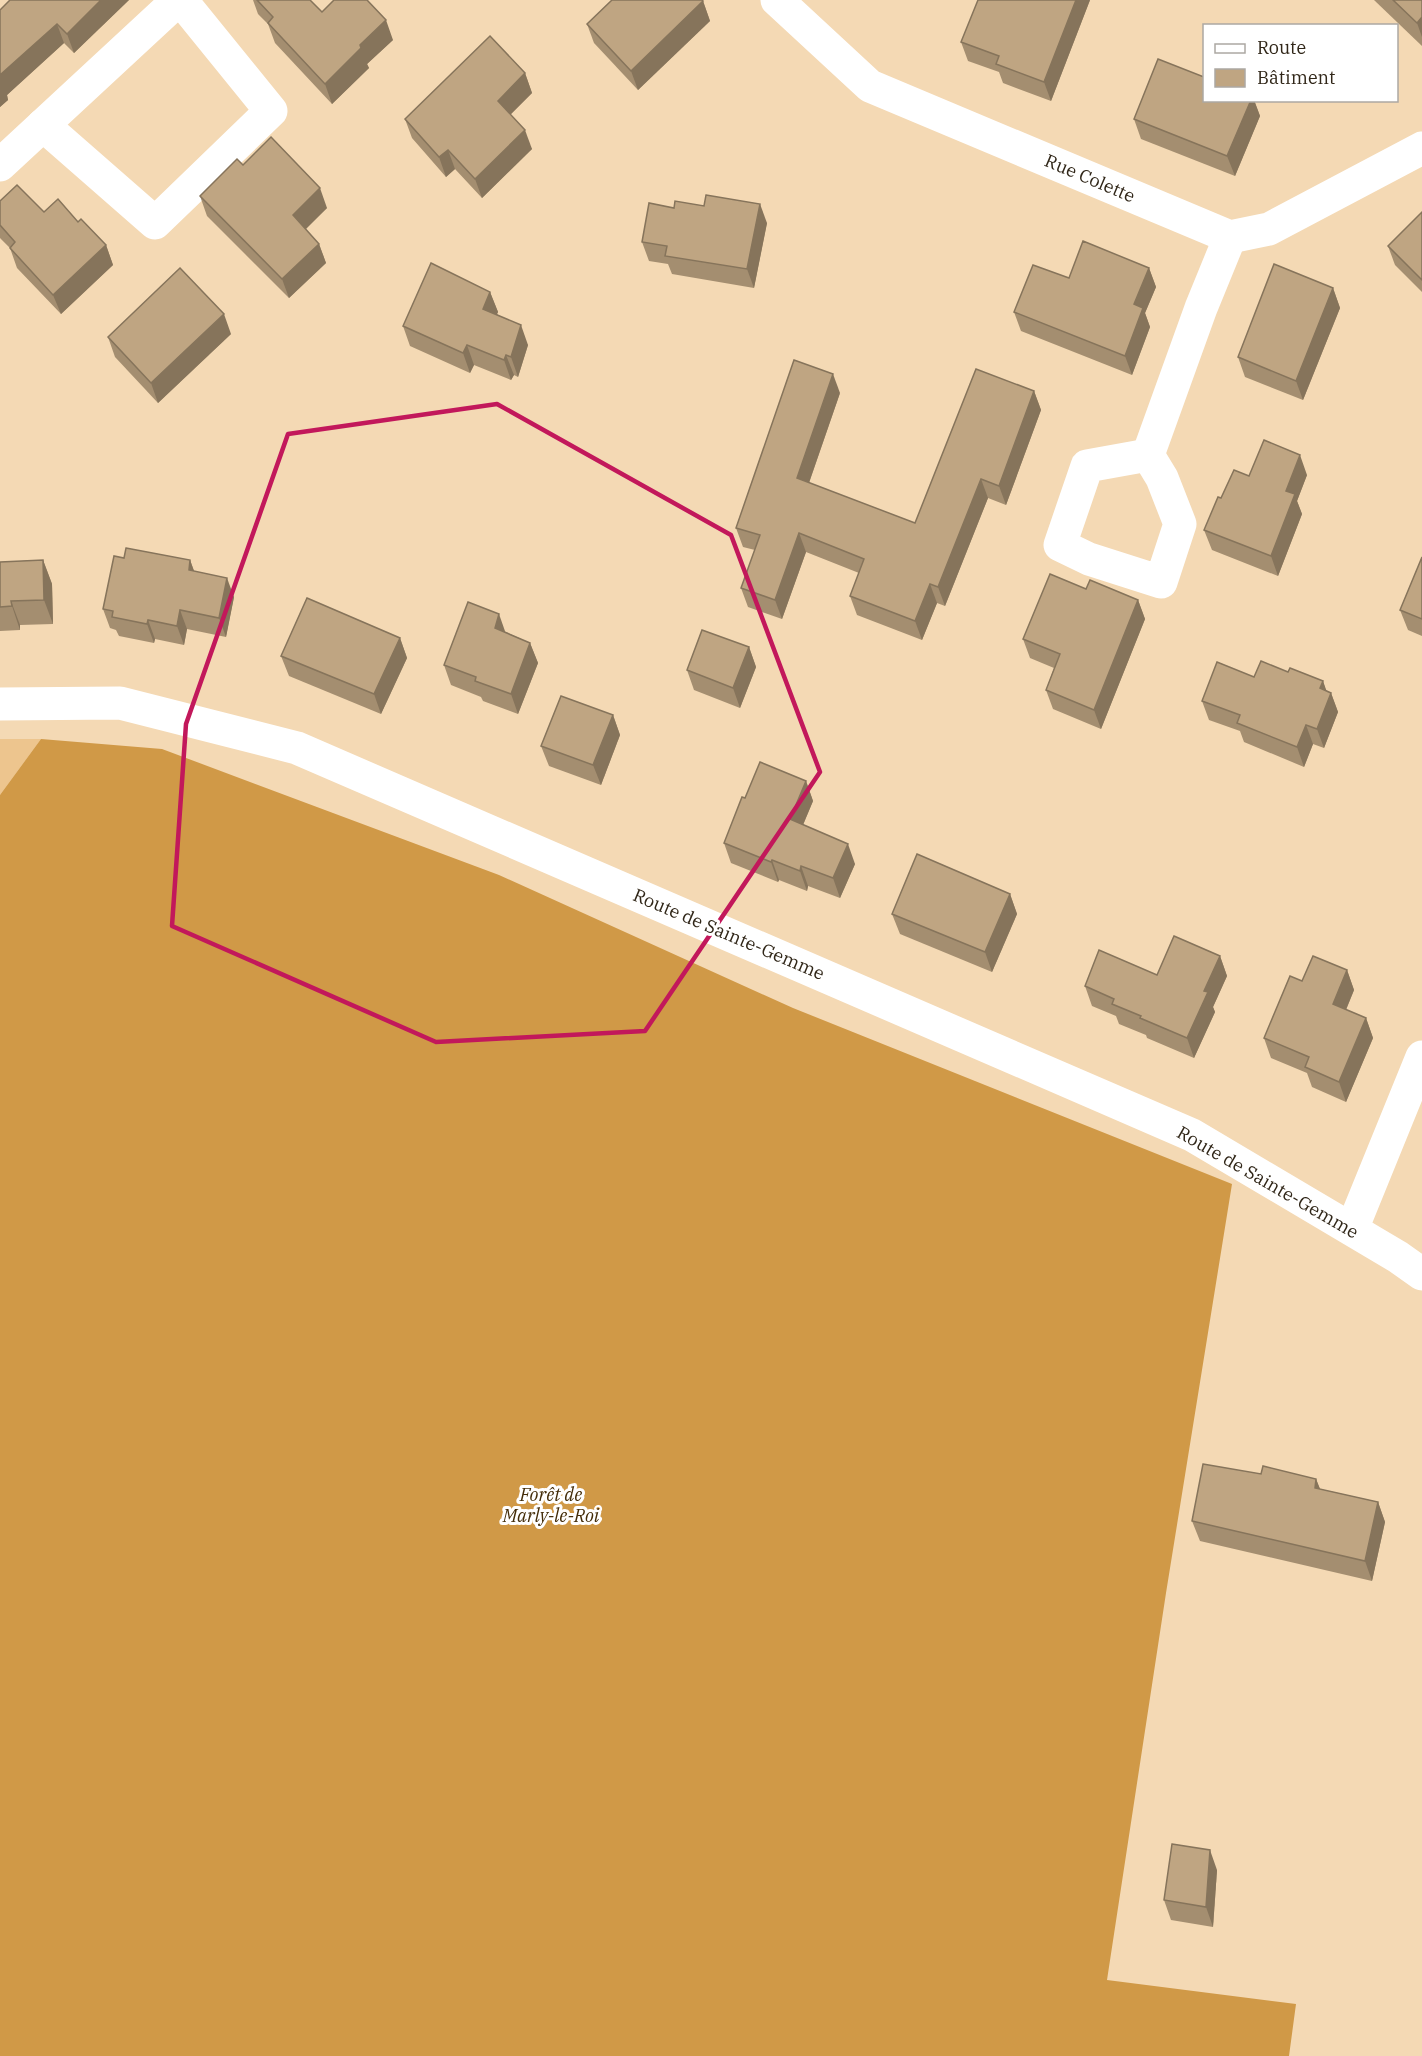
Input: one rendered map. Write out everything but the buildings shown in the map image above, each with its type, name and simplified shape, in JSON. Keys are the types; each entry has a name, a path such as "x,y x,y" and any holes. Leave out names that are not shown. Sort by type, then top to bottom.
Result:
{"street":[{"path":"0,165 43,125 179,0 271,111 155,222 43,125"},
{"name":"Rue Colette","path":"777,0 870,86 1230,237"},
{"path":"1148,455 1230,237 1269,229 1422,148"},
{"name":"Route de Sainte-Gemme","path":"0,704 120,703 297,748 1192,1135 1352,1229 1422,1274"},
{"path":"1352,1229 1422,1057"}],"highlighted area":[{"path":"497,404 731,535 820,772 645,1031 436,1042 172,926 186,724 288,434"}],"shaded area":[{"path":"0,739 41,739 0,795"}],"green space":[{"name":"Forêt de Marly-le-Roi","path":"41,739 162,749 499,875 793,1008 1232,1184 1107,1980 1296,2004 1289,2056 0,2056 0,795"}]}
